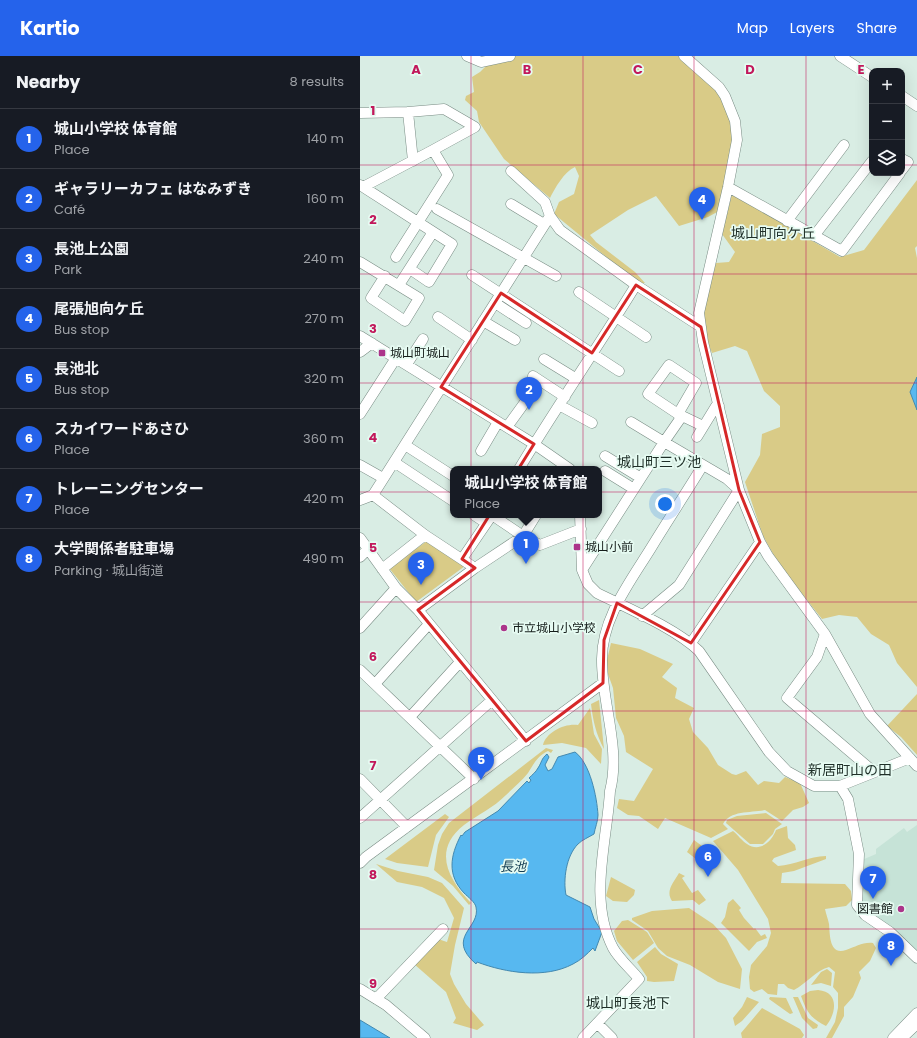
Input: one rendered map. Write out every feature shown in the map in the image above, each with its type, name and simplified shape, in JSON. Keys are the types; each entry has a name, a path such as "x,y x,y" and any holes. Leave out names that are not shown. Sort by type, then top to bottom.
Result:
{"street":[{"path":"467,56 481,62 510,56"},
{"path":"684,56 719,87 725,96 735,121 737,140 728,187 699,313 739,490 760,542 825,634 870,714 917,766"},
{"path":"840,56 869,75"},
{"path":"905,98 917,106"},
{"path":"360,113 408,112 444,109 475,127 413,161 362,186"},
{"path":"408,112 413,161"},
{"path":"787,221 844,145"},
{"path":"396,257 448,175 433,150"},
{"path":"814,236 869,165"},
{"path":"360,500 373,495 547,220 546,202 511,171"},
{"path":"728,187 842,251 898,176"},
{"path":"362,186 452,244 428,282 410,269"},
{"path":"511,204 547,220 636,285 701,327"},
{"path":"437,208 522,258 556,276"},
{"path":"399,285 433,232"},
{"path":"360,262 385,276 419,298 405,321 371,298 385,276"},
{"path":"472,275 618,371"},
{"path":"521,466 565,397 575,378 636,285"},
{"path":"579,292 646,337"},
{"path":"494,303 526,323"},
{"path":"438,318 472,340"},
{"path":"482,321 515,340"},
{"path":"360,336 534,444 565,466"},
{"path":"407,364 423,339"},
{"path":"360,352 372,343"},
{"path":"360,414 396,358"},
{"path":"544,359 575,378"},
{"path":"582,570 680,418 678,414 696,383 669,365 648,394 678,414 702,426"},
{"path":"533,376 565,397"},
{"path":"481,451 502,424 528,398"},
{"path":"559,406 592,423"},
{"path":"697,437 702,426 716,406 719,406"},
{"path":"631,422 727,480 739,490"},
{"path":"405,445 450,474"},
{"path":"604,456 641,478"},
{"path":"394,462 450,499"},
{"path":"360,465 383,478"},
{"path":"583,1038 598,1024 639,979 614,949 601,908 601,878 610,791 614,778 612,745 603,683 602,660 604,640 617,603 703,465"},
{"path":"605,471 634,489"},
{"path":"642,616 679,585 739,490"},
{"path":"373,495 425,535 475,568"},
{"path":"462,559 490,518 540,546 581,529"},
{"path":"418,610 522,536 534,518"},
{"path":"580,518 582,570 585,580 590,587 597,593 691,643 699,650 769,752 787,771 814,786 840,786 910,758"},
{"path":"382,569 425,535"},
{"path":"360,538 396,588 418,610 526,741"},
{"path":"691,643 760,542"},
{"path":"360,557 368,548"},
{"path":"360,628 396,588"},
{"path":"375,684 429,624"},
{"path":"825,634 817,657 787,698 874,772"},
{"path":"410,716 460,662"},
{"path":"360,670 410,716 474,779"},
{"path":"362,857 474,779 603,683"},
{"path":"360,818 492,700"},
{"path":"361,781 381,799 407,827"},
{"path":"840,786 848,799 859,854 857,905 865,915 890,932 917,958"},
{"path":"376,999 442,929"},
{"path":"360,989 392,1009 425,1038"},
{"path":"893,1038 917,1013"},
{"path":"598,1024 612,1038"},
{"path":"902,1038 917,1024"}],"highlighted area":[{"path":"636,285 701,327 739,490 760,542 691,643 617,603 604,640 603,683 526,741 418,610 475,568 462,559 534,444 441,387 501,293 592,353"}],"shaded area":[{"path":"516,56 682,56 718,88 732,121 733,139 719,211 708,217 679,226 656,196 628,210 590,235 596,242 635,272 645,283 638,283 554,214 559,202 574,194 579,176 575,167 564,176 550,198 504,159 479,122 477,111 465,100 466,96 474,92 472,77 480,72 490,62"},
{"path":"917,180 917,246 915,248 917,258 917,687 897,663 889,645 871,634 857,617 839,615 822,619 780,566 763,536 745,482 760,455 762,434 780,427 780,406 764,391 747,351 735,346 712,353 704,333 702,313 716,263 729,262 735,252 722,234 732,194 840,257 864,250"},
{"path":"427,541 465,566 416,602 389,568"},
{"path":"611,643 640,649 673,664 662,677 677,688 675,698 694,708 689,719 693,732 708,748 718,765 736,775 746,771 758,785 764,781 779,783 785,777 800,783 809,803 803,807 793,810 782,821 765,810 736,814 731,816 723,824 728,829 711,838 665,818 658,829 639,816 628,815 617,808 619,799 634,801 653,769 626,752 624,736 616,718 613,688 608,674 607,660"},
{"path":"917,694 917,755 901,737 887,726"},
{"path":"599,700 604,749 595,727 591,704"},
{"path":"590,708 594,734 602,749 601,764 586,748 562,743 543,745 548,736 557,729 567,725 578,725"},
{"path":"546,748 553,750 551,753 548,751 541,755 520,782 496,804 464,825 454,835 448,844 446,854 450,874 463,894 471,903 469,905 453,886 434,870 438,845 442,834 449,823"},
{"path":"766,813 782,824 775,829 773,834 763,844 750,844 726,823 727,820 737,816"},
{"path":"445,814 449,817 436,835 428,867 397,863 385,859"},
{"path":"917,825 917,954 864,913 858,889 862,860 876,854 876,849 904,828 907,832"},
{"path":"787,826 788,838 795,845 796,850 774,858 772,861 778,866 820,856 826,856 826,859 794,871 782,873 781,883 845,884 851,891 852,900 846,906 825,909 833,947 840,951 862,944 873,943 876,948 870,961 859,972 861,978 853,997 844,1007 844,1016 832,1038 826,1038 835,1022 838,1008 838,993 833,987 835,972 829,967 819,971 794,990 788,988 784,984 778,984 777,995 768,994 762,989 754,992 750,989 749,977 751,965 767,946 771,933 768,919 738,870 713,841 733,831 747,844 756,847 761,846 772,838 776,830"},
{"path":"694,840 706,849 696,859 687,852"},
{"path":"376,864 398,871 428,877 442,883 464,908 450,974 466,1004 484,1025 477,1030 453,1023 456,1018 446,992 414,964 438,939 447,942 454,918 444,898 422,887 397,882"},
{"path":"679,873 685,876 682,878 692,893 698,890 706,900 699,905 693,900 672,901 669,894 670,890"},
{"path":"611,877 635,890 634,895 627,902 613,901 606,896"},
{"path":"733,899 741,908 739,910 744,918 761,936 765,934 767,938 757,942 749,951 721,923 725,917 728,903"},
{"path":"689,908 713,924 726,938 742,969 740,989 718,982 690,965 667,956 658,948 648,931 632,920 632,918 652,911"},
{"path":"628,920 647,932 654,943 633,960 617,941 614,931 622,921"},
{"path":"655,947 661,954 678,964 674,981 647,981 647,977 637,962"},
{"path":"827,969 832,973 831,986 821,983 811,985 821,972"},
{"path":"818,990 830,995 833,999 834,1010 826,1026 810,1014 801,996 810,991"},
{"path":"747,997 759,1002 742,1021 735,1026 733,1018 742,1007"},
{"path":"770,997 786,998 793,1013 790,1014 769,999"},
{"path":"793,997 798,997 808,1018 818,1025 817,1028 813,1029 802,1018"},
{"path":"762,1008 800,1029 804,1035 802,1038 742,1038 741,1033"}],"water":[{"path":"917,377 917,410 910,392"},
{"name":"長池","path":"575,752 585,764 589,772 596,799 598,817 594,834 578,844 568,861 565,875 565,889 566,895 590,907 594,919 602,932 595,951 593,948 584,957 576,962 562,969 550,972 525,973 500,969 477,962 476,964 467,955 464,947 466,933 474,921 476,907 455,879 452,865 454,850 457,843 461,835 462,836 465,832 498,811 527,781 529,783 531,780 529,778 536,771 547,754 549,757 545,765 548,771 552,769 558,757"},
{"path":"360,1020 390,1038 360,1038"}],"place":[{"name":"尾張旭向ケ丘","path":"702,220"},
{"name":"城山町城山","path":"382,353"},
{"name":"ギャラリーカフェ はなみずき","path":"529,410"},
{"name":"城山小前","path":"577,547"},
{"name":"城山小学校 体育館","path":"526,564"},
{"name":"長池上公園","path":"421,585"},
{"name":"市立城山小学校","path":"504,628"},
{"name":"長池北","path":"481,780"},
{"name":"スカイワードあさひ","path":"708,877"},
{"name":"トレーニングセンター","path":"873,899"},
{"name":"図書館","path":"901,909"},
{"name":"大学関係者駐車場","path":"891,966"}],"district":[{"name":"城山町向ケ丘","path":"773,233"},
{"name":"城山町三ツ池","path":"659,462"},
{"name":"新居町山の田","path":"850,770"},
{"name":"城山町長池下","path":"628,1003"}]}
